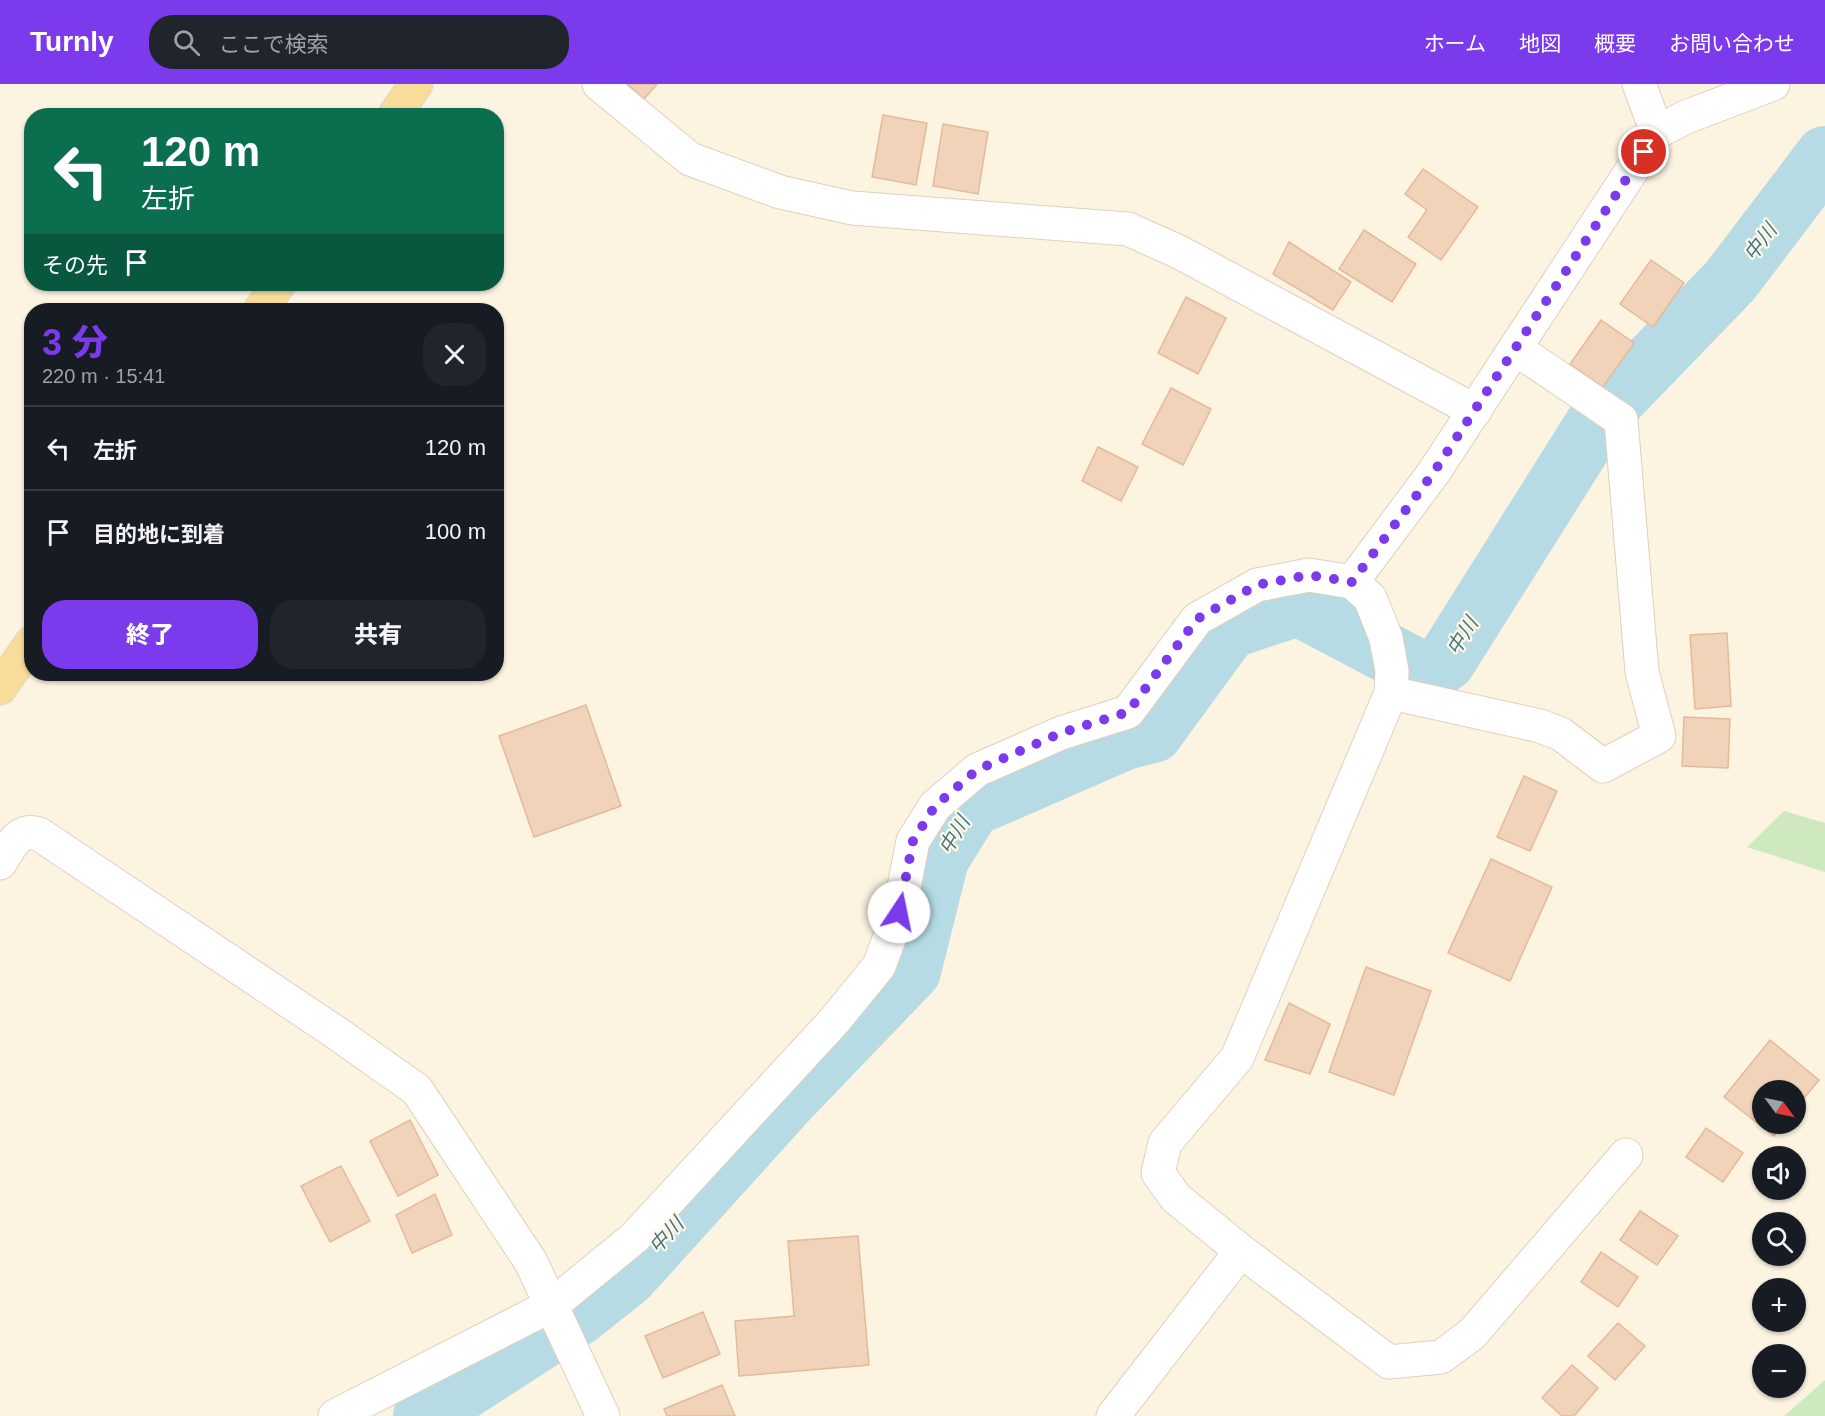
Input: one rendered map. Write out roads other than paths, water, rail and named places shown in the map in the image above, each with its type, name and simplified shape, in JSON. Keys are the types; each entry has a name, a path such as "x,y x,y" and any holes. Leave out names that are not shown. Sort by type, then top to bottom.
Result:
{"main road":[{"path":"400,108 416,84"},
{"path":"0,688 24,654"}],"street":[{"path":"599,84 690,159 780,192 852,207 1128,229 1179,252 1475,411"},
{"path":"1640,84 1657,132"},
{"path":"1352,582 1434,472 1657,132 1686,117 1773,84"},
{"path":"1392,682 1561,734 1603,766 1659,736 1642,672 1621,420 1516,349"},
{"path":"335,1416 554,1310 634,1238 836,1020 879,966 899,912 913,841 935,806 977,770 1061,733 1128,712 1197,619 1257,585 1309,575 1352,582 1370,598 1386,638 1392,682 1237,1058 1165,1143 1158,1173 1176,1198 1241,1251 1389,1362 1441,1357 1472,1334 1626,1155"},
{"path":"0,863 20,834 29,830 39,834 338,1034 417,1090 531,1262 603,1416"},
{"path":"1113,1416 1241,1251"}],"waterway":[{"name":"中川","path":"1614,401 1730,281 1825,156"},
{"name":"中川","path":"423,1416 579,1315 627,1277 788,1099 911,971 939,859 971,807 1125,740 1153,733 1229,629 1298,606 1427,674 1446,661 1595,424"}]}
